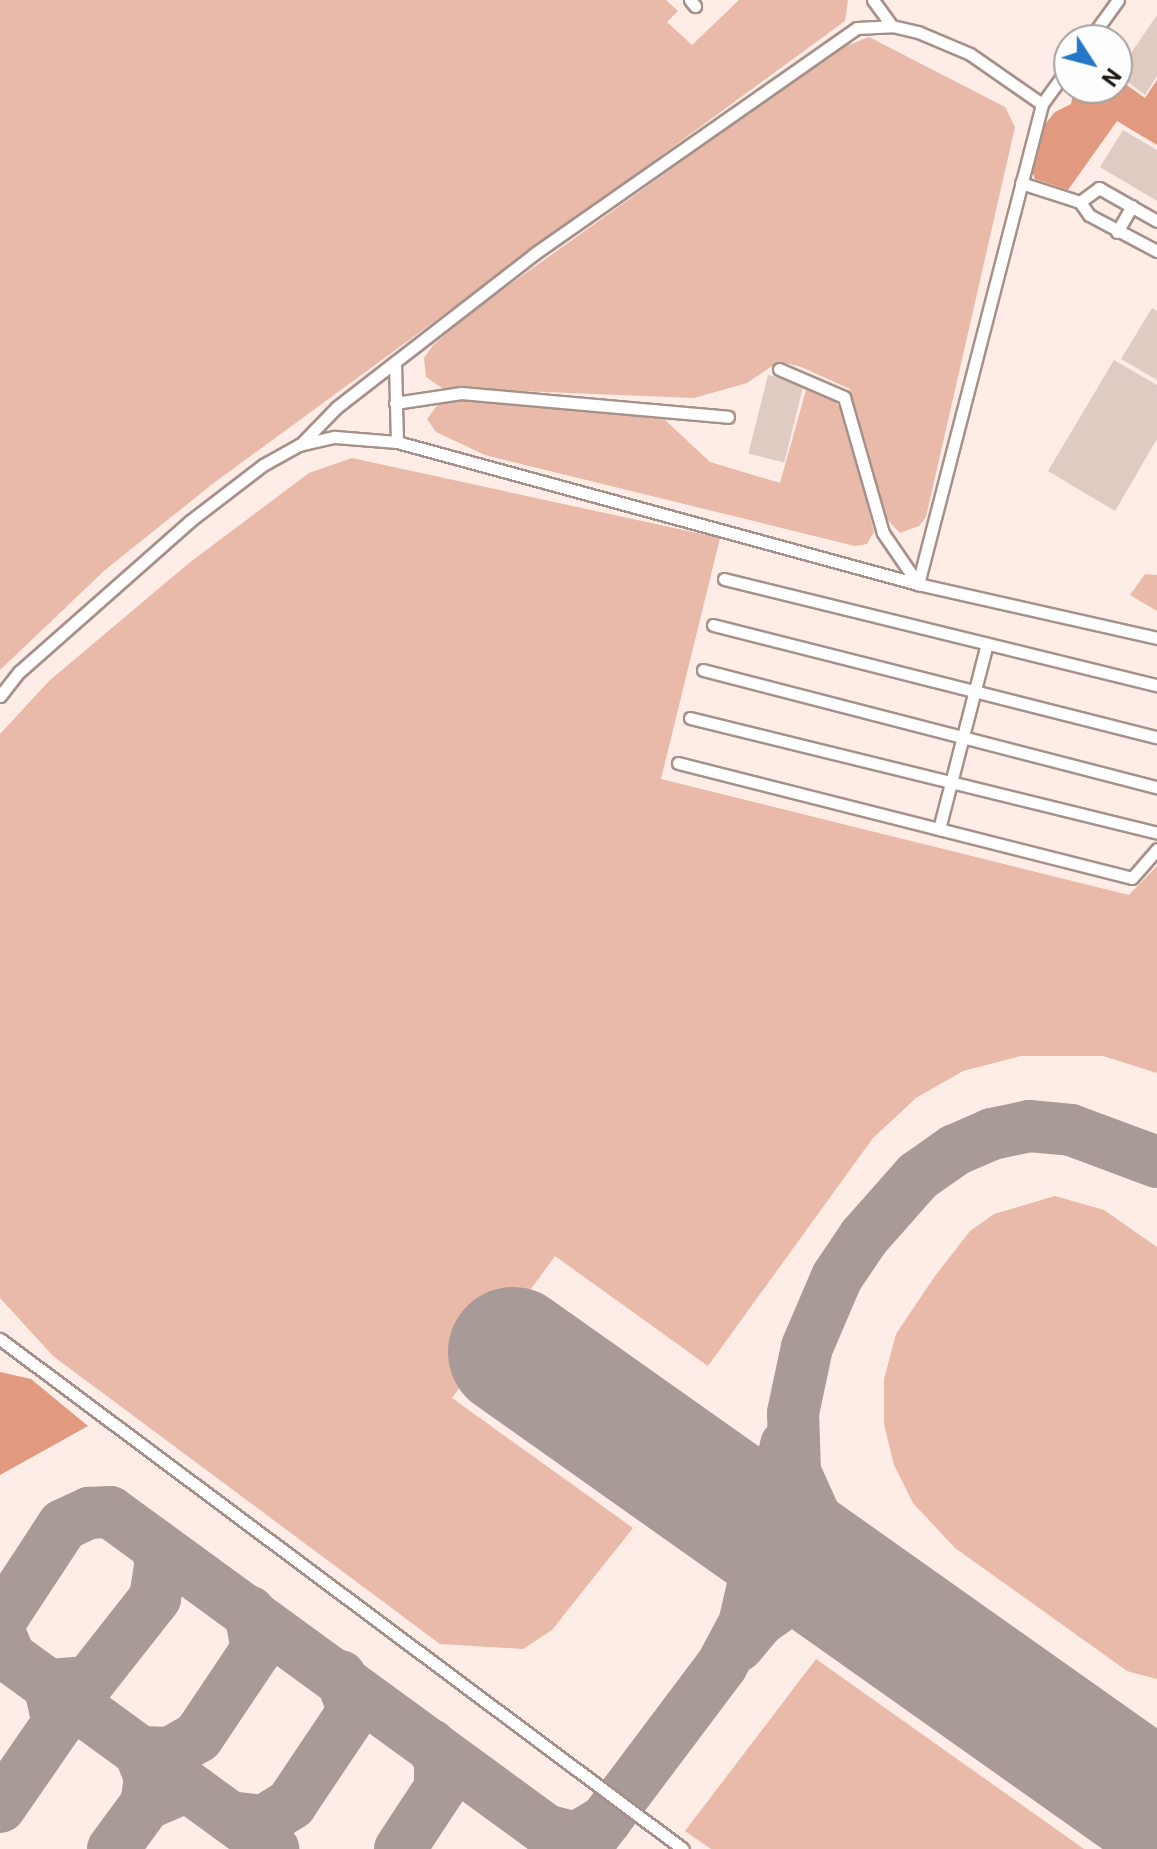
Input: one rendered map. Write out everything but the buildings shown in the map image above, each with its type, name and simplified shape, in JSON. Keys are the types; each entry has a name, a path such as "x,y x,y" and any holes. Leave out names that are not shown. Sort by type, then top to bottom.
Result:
{"lane":[{"path":"873,0 892,26"},
{"path":"1099,24 1113,2"},
{"path":"0,696 19,672 190,521 263,465 299,445 337,407 395,362 808,58 857,28 892,26 970,54 1042,104"},
{"path":"918,584 1042,104 1053,89"},
{"path":"1021,183 1080,202 1089,215 1157,251"},
{"path":"1080,202 1099,188 1157,221"},
{"path":"1117,232 1132,206"},
{"path":"395,362 397,442"},
{"path":"779,369 844,397 883,533 918,584"},
{"path":"395,403 461,393 728,417"},
{"path":"299,445 335,437 397,442 918,584 1157,638"},
{"path":"724,579 1157,685"},
{"path":"713,625 1157,737"},
{"path":"939,829 987,644"},
{"path":"703,670 1157,787"},
{"path":"690,718 1157,833"},
{"path":"678,763 1132,878 1157,849"},
{"path":"0,1339 683,1849"}],"shaded area":[{"path":"0,0 666,0 678,11 667,22 692,45 739,0 848,0 845,21 215,482 105,570 0,670"},
{"path":"869,37 1005,107 1015,127 926,517 919,526 900,533 881,513 850,389 799,366 778,362 747,383 694,398 442,388 426,377 424,358 433,345 477,308 839,49"},
{"path":"1157,80 1157,145 1117,121 1068,190 1035,179 1031,168 1041,129 1055,112 1071,104 1133,104 1133,89 1145,98"},
{"path":"806,390 831,395 844,415 874,532 867,544 855,546 485,455 436,432 427,419 439,403 463,400 664,419 710,462 780,483"},
{"path":"352,458 720,538 661,779 1129,895 1157,866 1157,1073 1103,1056 1021,1056 963,1071 916,1098 873,1138 708,1366 555,1256 452,1398 633,1528 552,1630 523,1649 440,1644 53,1356 0,1298 0,734 49,681 189,563 309,473"},
{"path":"1145,574 1157,575 1157,611 1130,595"},
{"path":"1055,1196 1104,1210 1157,1247 1157,1679 1127,1671 955,1548 913,1503 894,1465 884,1424 884,1379 896,1334 935,1276 970,1231 994,1214"},
{"path":"0,1372 31,1379 88,1426 0,1475"},
{"path":"816,1659 1084,1849 711,1849 685,1831"}],"taxiway":[{"path":"849,1591 795,1472 793,1413 807,1347 837,1277 864,1237 918,1176 955,1150 992,1134 1029,1126 1071,1130 1157,1162"},
{"path":"586,1846 722,1665 744,1624 786,1445"},
{"path":"0,1621 63,1525 89,1513 110,1512 546,1830 576,1838 606,1820"},
{"path":"0,1807 58,1723 49,1685 89,1682 155,1598 161,1560 154,1544"},
{"path":"738,1646 760,1620 798,1593 819,1588 849,1591"},
{"path":"146,1804 150,1778 140,1752 170,1753 198,1737 257,1649 250,1612"},
{"path":"0,1634 10,1657 273,1849"},
{"path":"230,1817 264,1821 291,1804 350,1716 351,1704 340,1676"},
{"path":"400,1849 440,1788 440,1761 431,1745"},
{"path":"1068,1746 1157,1763"},
{"path":"113,1849 146,1804 179,1790"}],"runway":[{"path":"513,1352 1157,1808"}]}
